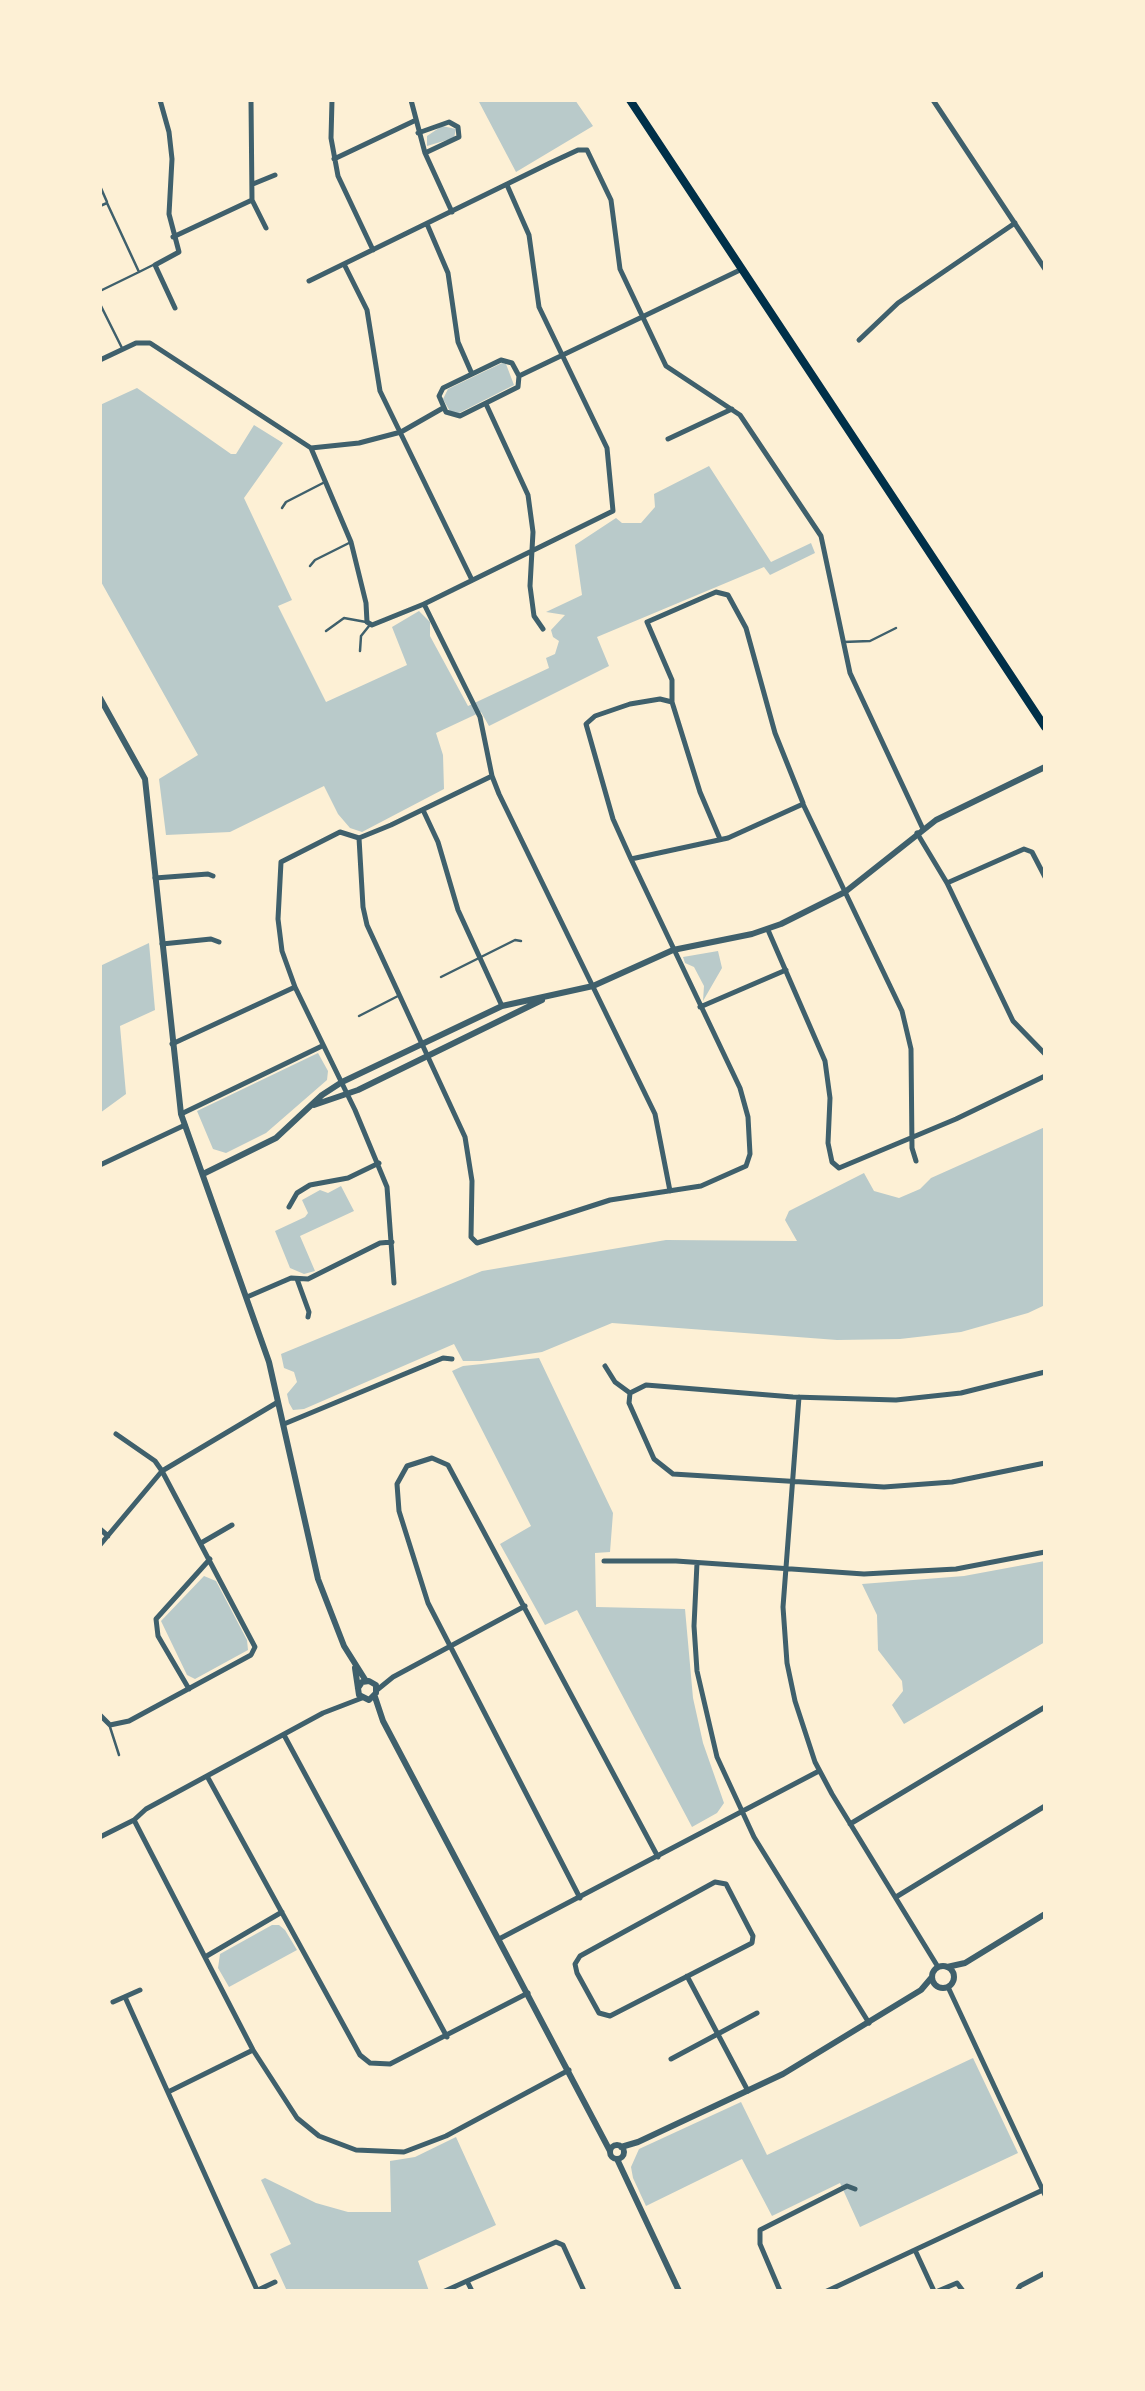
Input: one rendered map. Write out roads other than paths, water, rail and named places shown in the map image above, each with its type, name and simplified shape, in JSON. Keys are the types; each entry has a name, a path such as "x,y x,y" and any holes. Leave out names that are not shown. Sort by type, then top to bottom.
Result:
{"main road":[{"path":"630,100 1045,727"}],"street":[{"path":"160,100 172,159 169,205 179,252 155,265 175,308"},
{"path":"250,100 252,200 266,228"},
{"path":"332,100 330,138 334,159 342,187 373,250"},
{"path":"411,100 418,132 452,212"},
{"path":"933,100 1045,269"},
{"path":"334,159 414,121"},
{"path":"418,132 449,122 458,127 460,137 426,153"},
{"path":"309,281 578,150 587,150 611,200 619,263 669,369 740,415 821,536 856,691 1013,1021 1045,1054"},
{"path":"253,184 275,175"},
{"path":"100,360 142,342 150,343 311,448 351,542 369,624 424,604 613,510 607,448 538,307 530,235 507,185"},
{"path":"173,237 252,200"},
{"path":"860,340 923,284 1015,223"},
{"path":"427,224 448,273 458,342 472,374"},
{"path":"344,264 367,310 378,385 472,580"},
{"path":"519,376 740,270"},
{"path":"505,359 519,376 518,387 457,417 450,416 442,408 440,391 472,374 505,359"},
{"path":"486,404 528,495 533,532 531,602 537,624 543,628"},
{"path":"311,448 359,443 401,432 442,408"},
{"path":"668,439 732,409"},
{"path":"720,840 700,792 672,702 672,680 646,622 716,592 724,592 733,602 746,628 775,733 803,804 895,992 911,1049 916,1162"},
{"path":"424,604 480,717 492,776 655,1114 670,1191"},
{"path":"100,698 145,779 181,1114 269,1362 318,1579 367,1691 570,2070 611,2157 782,2074 921,1990 942,1967 965,1964"},
{"path":"360,838 365,915 465,1137 472,1181 471,1237 480,1244 598,1203 701,1186 746,1166 750,1154 749,1128 740,1088 613,820 586,724 595,716 630,704 660,699 672,702"},
{"path":"203,1174 276,1138 342,1082 502,1006 593,986 674,950 768,930 845,892 920,831 1045,767"},
{"path":"394,1283 387,1187 379,1163 295,988 282,951 278,919 281,862 340,832 360,838 492,776"},
{"path":"631,859 705,846 803,804"},
{"path":"423,810 438,842 452,893 502,1006"},
{"path":"947,883 1021,849 1032,852 1045,877"},
{"path":"155,878 213,876"},
{"path":"768,930 824,1061 830,1098 828,1143 832,1162 839,1168 1045,1076"},
{"path":"162,944 211,938 219,942"},
{"path":"700,1007 786,970"},
{"path":"172,1044 295,988"},
{"path":"313,1106 347,1094 548,996"},
{"path":"181,1114 324,1045"},
{"path":"100,1164 185,1125"},
{"path":"289,1207 297,1193 310,1185 348,1178 379,1163"},
{"path":"247,1298 286,1279 308,1279 380,1244 392,1242"},
{"path":"297,1279 308,1317"},
{"path":"284,1424 438,1360 452,1360"},
{"path":"606,1366 615,1382 630,1393 632,1412 654,1460 666,1470 792,1483 917,1486 1045,1463"},
{"path":"630,1393 638,1386 660,1385 800,1397 896,1400 993,1387 1045,1372"},
{"path":"800,1397 783,1608 787,1662 802,1729 850,1824 942,1967 954,1978"},
{"path":"100,1546 162,1471 279,1402"},
{"path":"100,1715 110,1726 129,1722 251,1656 255,1647 156,1461 116,1434"},
{"path":"580,1898 449,1647 421,1585 400,1511 397,1484 407,1466 432,1458 448,1465 658,1856"},
{"path":"201,1543 232,1525"},
{"path":"100,1530 108,1536"},
{"path":"604,1561 910,1573 973,1567 1045,1552"},
{"path":"189,1689 158,1636 156,1618 210,1558"},
{"path":"697,1562 697,1671 718,1757 741,1812 869,2023"},
{"path":"100,1838 146,1809 525,1606"},
{"path":"850,1824 1045,1707"},
{"path":"284,1735 446,2037"},
{"path":"500,1939 820,1771"},
{"path":"208,1776 360,2055 370,2062 390,2064 528,1993"},
{"path":"896,1897 1045,1806"},
{"path":"134,1820 253,2050 298,2118 319,2136 356,2150 404,2152 432,2142 570,2070"},
{"path":"715,1882 722,1882 753,1940 687,1976 606,2016 599,2013 576,1973 575,1964 580,1956 715,1882"},
{"path":"204,1958 282,1912"},
{"path":"948,1987 965,1964 1045,1914"},
{"path":"687,1976 748,2091"},
{"path":"932,1977 938,1986"},
{"path":"921,1990 948,1987"},
{"path":"827,2291 1044,2191 948,1987"},
{"path":"114,2002 140,1990"},
{"path":"125,1997 256,2290 275,2282"},
{"path":"671,2059 758,2013"},
{"path":"168,2092 253,2050"},
{"path":"602,2132 620,2151 679,2291"},
{"path":"780,2291 760,2244 760,2230 847,2186 854,2189"},
{"path":"445,2291 556,2242 563,2245 584,2291"},
{"path":"915,2250 936,2291 957,2283 963,2291"},
{"path":"1017,2291 1045,2273"},
{"path":"467,2281 472,2291"}],"lane":[{"path":"100,186 139,272"},
{"path":"100,206 107,203"},
{"path":"100,291 155,265"},
{"path":"100,304 123,349"},
{"path":"282,508 286,502 326,482"},
{"path":"310,566 351,542"},
{"path":"326,631 344,618 369,624 361,636 360,650"},
{"path":"842,642 870,641 896,628"},
{"path":"440,977 514,940 522,941"},
{"path":"360,1016 399,995"},
{"path":"110,1726 119,1755"}]}
